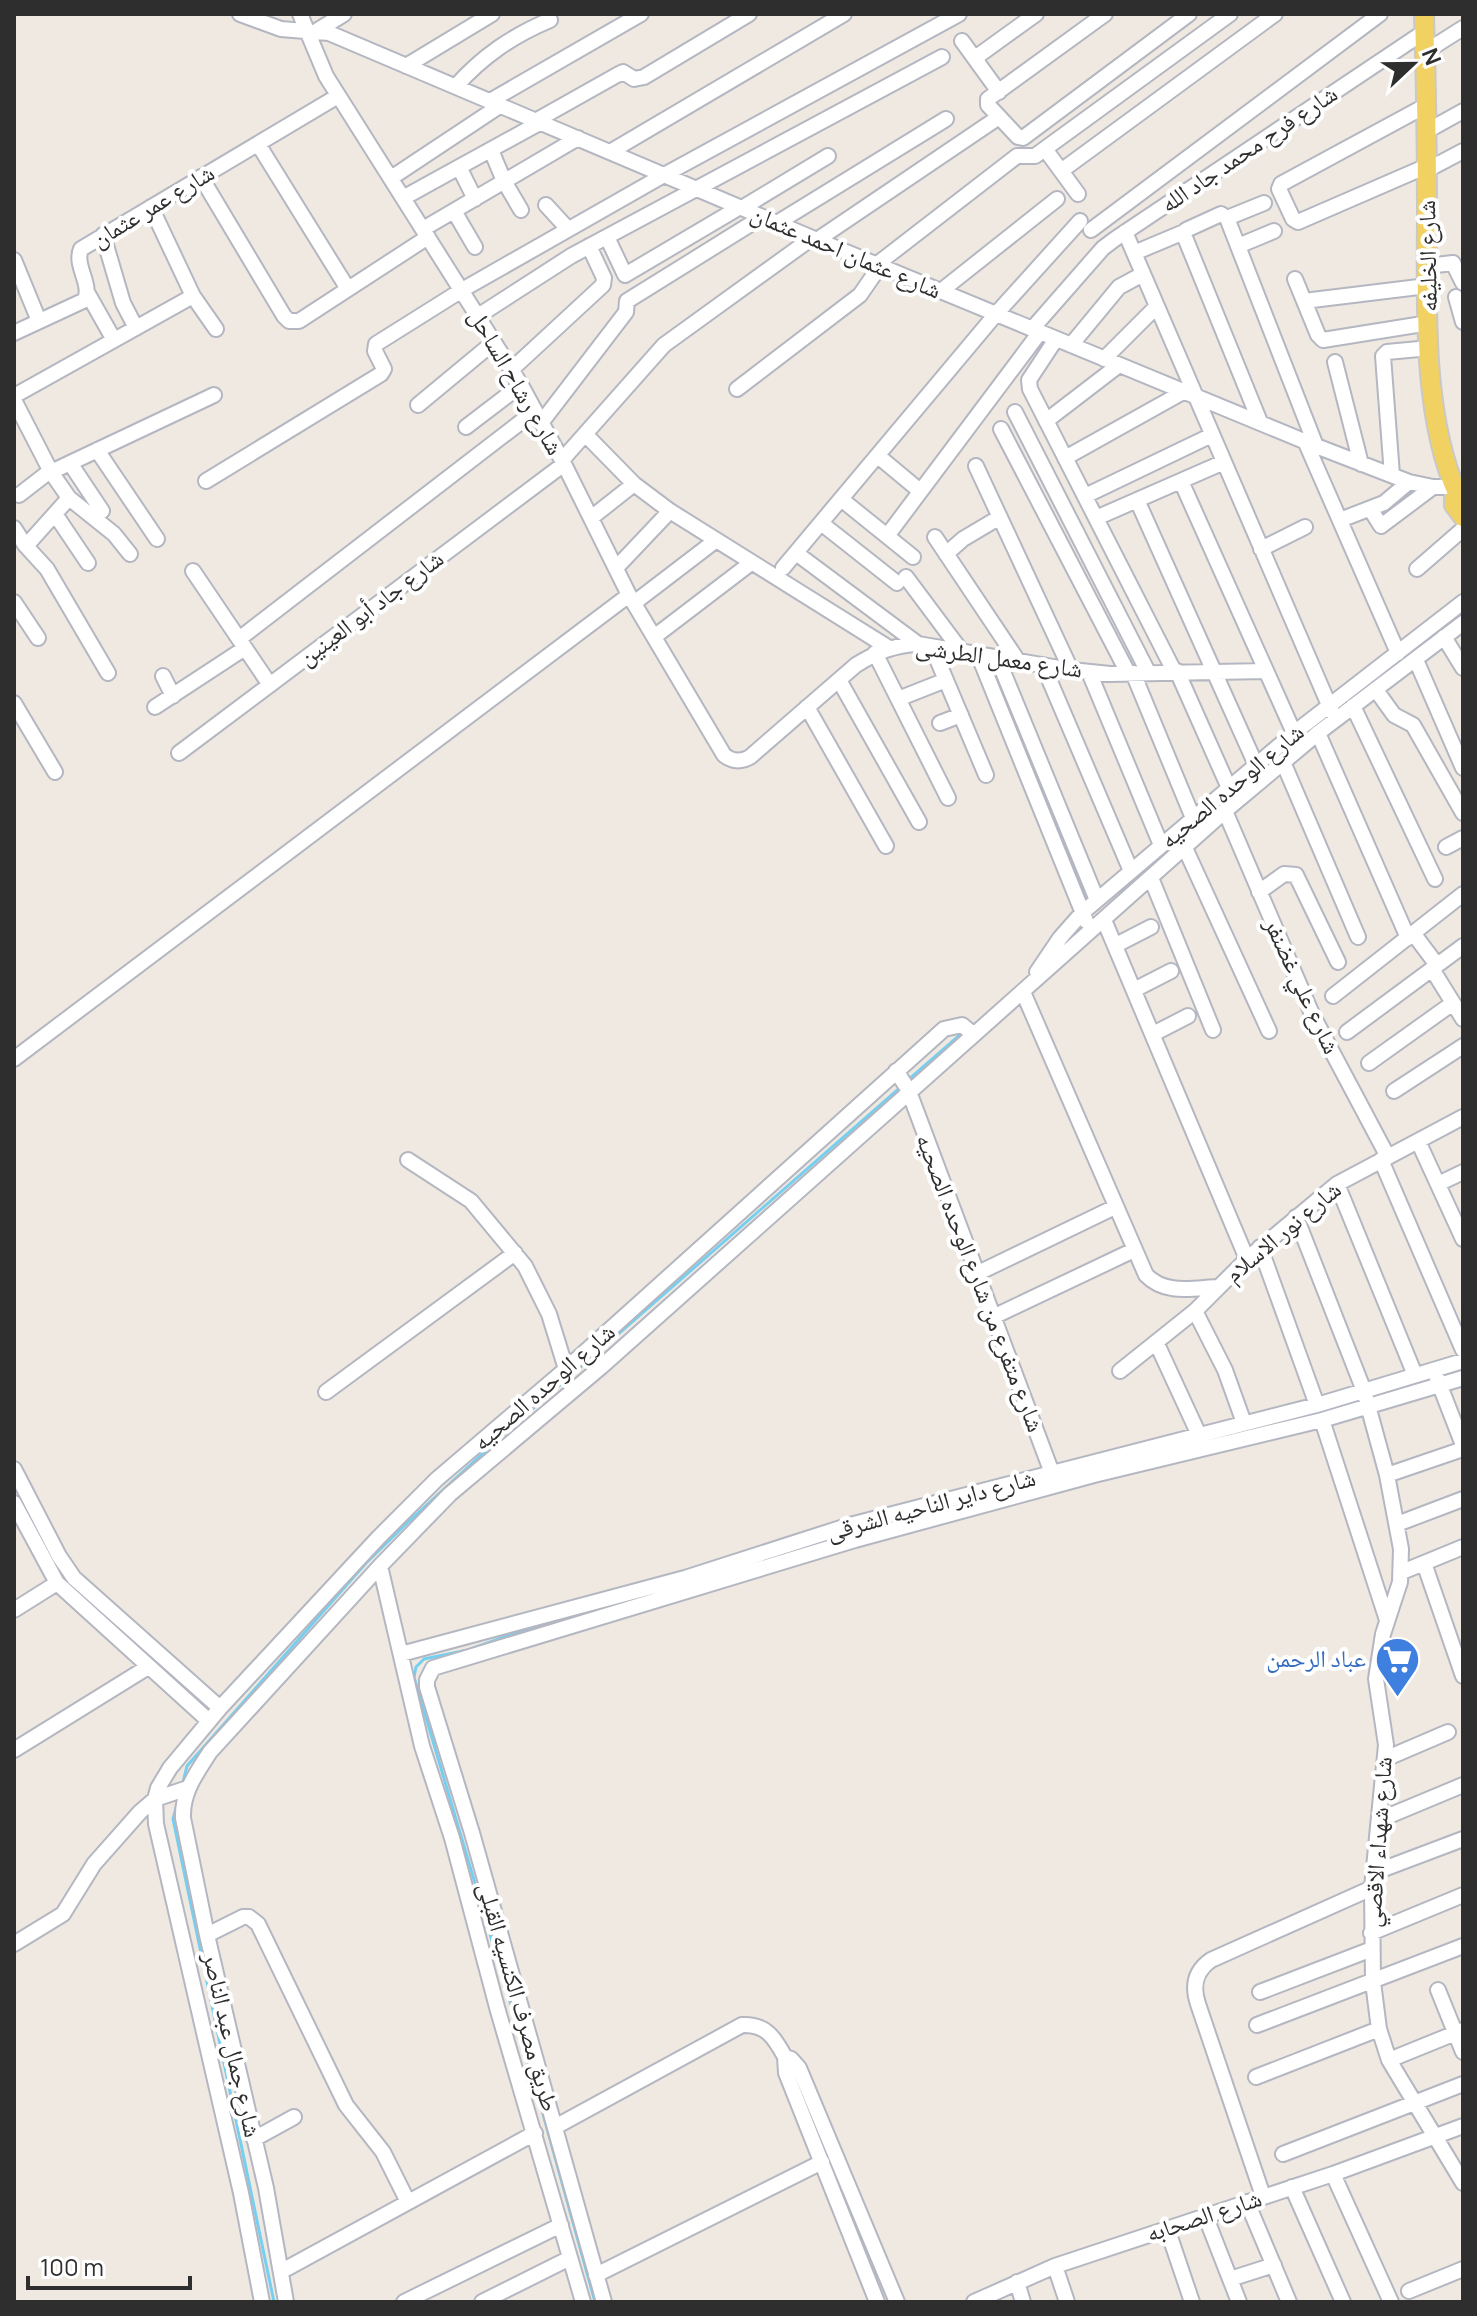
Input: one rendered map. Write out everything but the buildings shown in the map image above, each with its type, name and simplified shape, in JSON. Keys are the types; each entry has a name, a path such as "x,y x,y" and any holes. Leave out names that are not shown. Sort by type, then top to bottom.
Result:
{"main road":[{"name":"شارع الخليفه","path":"1424,19 1430,348 1436,424 1443,456 1458,492 1454,502 1463,517"}],"street":[{"name":"شارع عثمان احمد عثمان","path":"240,14 281,29 313,30 406,66 878,266 1311,444 1409,482 1458,492"},
{"name":"شارع رشاح الساحل","path":"300,14 313,30 315,53 338,96 521,385 632,599 724,755"},
{"path":"313,30 344,14"},
{"path":"406,66 492,14"},
{"path":"391,178 496,103 641,14"},
{"path":"403,198 617,75 623,72 634,79 644,77 749,14"},
{"path":"610,152 844,14"},
{"path":"975,58 1036,14"},
{"path":"1105,14 988,99 994,112 1018,137 1024,137 1189,14"},
{"path":"737,389 854,300 878,266 1017,156 1034,157 1230,14"},
{"path":"1061,171 1275,14"},
{"path":"783,568 996,314 1085,225 1380,14"},
{"path":"206,481 381,374 384,369 375,351 376,344 462,290 664,175 955,17"},
{"name":"شارع فرح محمد جاد الله","path":"887,536 1036,331 1103,248 1424,19"},
{"path":"456,86 480,61 508,40 550,20"},
{"path":"1425,52 1463,28"},
{"path":"962,41 999,92"},
{"path":"478,316 589,246 942,57"},
{"name":"شارع عمر عثمان","path":"88,294 78,254 81,249 338,96"},
{"path":"1427,105 1281,184 1279,191 1293,219 1298,222 1463,151"},
{"path":"1427,131 1463,111"},
{"name":"شارع جاد أبو العينين","path":"179,753 563,462 664,345 994,112"},
{"path":"777,223 946,119"},
{"path":"201,177 284,316 289,321 299,321 454,211 578,138"},
{"path":"258,144 348,289"},
{"path":"1045,149 1078,194"},
{"path":"491,150 521,210"},
{"path":"607,237 626,275 828,156"},
{"path":"459,167 475,199"},
{"path":"941,291 1057,199"},
{"path":"1227,218 1264,203"},
{"path":"546,205 568,229"},
{"path":"151,207 193,296 216,329"},
{"path":"454,211 475,247"},
{"path":"1134,253 1221,214 1227,218 1340,520 1398,653"},
{"path":"155,707 538,417 626,312 627,301 762,217"},
{"path":"1238,246 1274,231"},
{"path":"1125,232 1190,393 1224,462 1332,713"},
{"path":"1184,232 1260,422"},
{"path":"103,235 123,303 136,328"},
{"path":"511,370 603,285 604,278 589,246"},
{"path":"14,260 39,321"},
{"path":"1427,266 1453,263 1463,322"},
{"path":"1143,274 1119,287 1064,342 1029,380 1030,389 1175,671 1229,788"},
{"path":"1295,279 1319,337 1325,340 1429,323"},
{"path":"1304,301 1427,286"},
{"path":"14,333 82,301 88,294 114,340"},
{"path":"130,554 114,534 69,498 51,471 14,398 193,296"},
{"path":"1104,359 1157,306"},
{"path":"418,405 494,342"},
{"path":"1392,475 1383,354 1430,348"},
{"path":"1335,362 1361,464"},
{"path":"1046,421 1119,365"},
{"path":"466,427 521,385"},
{"path":"1065,458 1190,393"},
{"path":"19,495 51,471 214,395"},
{"path":"1015,412 1137,673"},
{"path":"1001,429 1137,673"},
{"path":"585,434 634,484 670,511 882,650 898,699 948,798"},
{"path":"1085,496 1212,435"},
{"path":"97,450 157,539"},
{"path":"878,456 920,491"},
{"path":"1096,518 1224,462"},
{"path":"70,463 102,511"},
{"path":"976,466 1071,670"},
{"path":"1181,481 1294,733"},
{"path":"1340,520 1371,510 1409,482"},
{"path":"591,518 634,484"},
{"path":"1371,510 1381,526 1433,487"},
{"path":"26,546 69,498"},
{"path":"841,499 913,557"},
{"path":"1137,500 1256,765"},
{"path":"616,568 670,511"},
{"path":"55,514 88,563"},
{"path":"946,554 981,526 1000,517"},
{"path":"821,523 902,580 962,652"},
{"path":"1261,549 1305,527"},
{"path":"14,528 47,569 108,673"},
{"path":"1417,569 1463,529"},
{"path":"935,537 1018,661"},
{"path":"14,1059 632,599 715,541"},
{"path":"796,553 925,646 946,680 986,775"},
{"path":"654,637 751,563"},
{"path":"193,571 270,685"},
{"path":"14,602 38,638"},
{"name":"شارع الوحده الصحيه","path":"14,1944 63,1914 104,1852 140,1812 161,1797 185,1788 250,1693 387,1544 566,1369 904,1083 973,1034 1023,992 1318,733 1332,713 1398,653 1463,602"},
{"name":"شارع الوحده الصحيه","path":"1023,992 1060,938 1082,913 1294,733 1353,706 1463,623"},
{"path":"1444,637 1463,668"},
{"name":"شارع معمل الطرشى","path":"724,755 734,761 745,760 839,680 882,650 925,646 1089,672 1266,671"},
{"path":"978,654 1090,932"},
{"path":"997,657 1097,900"},
{"path":"1416,660 1458,745 1463,768"},
{"path":"1043,665 1131,871"},
{"path":"1089,672 1161,845"},
{"name":"شارع علي غضنفر","path":"1137,673 1199,813 1220,816 1259,892 1312,1014 1384,1158 1463,1350"},
{"path":"163,676 173,696"},
{"path":"839,680 919,822"},
{"path":"898,699 946,680"},
{"path":"1376,690 1394,715 1413,725 1463,813"},
{"path":"14,703 55,772"},
{"path":"1353,706 1435,879"},
{"path":"807,707 886,846"},
{"path":"940,723 961,715"},
{"path":"1318,733 1410,936 1435,967 1459,1007 1369,1063"},
{"path":"1283,762 1358,937"},
{"path":"1446,847 1463,838"},
{"path":"1185,848 1269,1031"},
{"path":"1259,892 1284,874 1296,875 1338,962"},
{"path":"1151,878 1213,1030"},
{"path":"1333,996 1463,894"},
{"path":"1104,920 1247,1259"},
{"path":"1116,945 1151,927"},
{"path":"1347,1032 1463,946"},
{"path":"1134,990 1171,971"},
{"path":"1023,992 1146,1275 1160,1287 1218,1287"},
{"path":"1153,1034 1188,1016"},
{"name":"شارع الوحده الصحيه","path":"161,1797 163,1777 220,1708 250,1693 380,1566 387,1544 444,1487 601,1367 904,1083 944,1029 962,1025 973,1034"},
{"path":"1394,1091 1463,1046"},
{"name":"شارع متفرع من شارع الوحده الصحيه","path":"904,1083 1052,1473"},
{"name":"شارع نور الاسلام","path":"1120,1371 1157,1344 1260,1247 1337,1184 1463,1117"},
{"path":"1418,1141 1461,1230"},
{"path":"408,1160 471,1201 515,1253 544,1300 566,1369"},
{"path":"1438,1184 1463,1172"},
{"path":"1337,1184 1415,1375"},
{"path":"976,1274 1115,1207"},
{"name":"شارع شهداء الاقصي","path":"1296,1217 1369,1406 1397,1524 1402,1572 1379,1649 1376,1679 1378,1709 1385,1738 1372,1881 1373,1982 1379,2029 1389,2060 1462,2177"},
{"path":"1260,1247 1319,1412 1387,1620"},
{"path":"993,1317 1134,1250"},
{"path":"326,1392 515,1253"},
{"path":"1195,1311 1225,1370 1244,1423"},
{"path":"1157,1344 1199,1435"},
{"name":"شارع داير الناحيه الشرقى","path":"429,1693 427,1680 439,1664 855,1540 1319,1412 1364,1391 1463,1361"},
{"path":"1387,1475 1463,1447 1434,1370"},
{"name":"شارع داير الناحيه الشرقى","path":"401,1654 685,1578 850,1525 1244,1423 1369,1406 1463,1378"},
{"path":"14,1469 59,1556 74,1578 220,1708"},
{"path":"1397,1524 1463,1499"},
{"path":"14,1503 57,1583 209,1721"},
{"path":"1402,1572 1462,1550"},
{"path":"1424,1563 1463,1676"},
{"name":"طريق مصرف الكنسيه القبلى","path":"380,1566 422,1746 452,1838 498,2011 582,2298"},
{"path":"14,1610 57,1583"},
{"path":"14,1750 148,1667"},
{"path":"410,1699 429,1693"},
{"name":"طريق مصرف الكنسيه القبلى","path":"429,1693 472,1833 604,2302"},
{"path":"1385,1759 1448,1732"},
{"path":"1379,1820 1463,1785"},
{"name":"شارع جمال عبد الناصر","path":"185,1788 183,1818 254,2139 253,2191 262,2302"},
{"name":"شارع جمال عبد الناصر","path":"161,1797 156,1824 253,2191 282,2271 286,2302"},
{"path":"1263,2196 1198,2004 1194,1990 1197,1975 1211,1960 1463,1839"},
{"path":"1371,1933 1463,1895"},
{"path":"207,1935 243,1917 249,1917 258,1924 346,2105 383,2152 408,2202"},
{"path":"1257,2025 1463,1946"},
{"path":"1260,1992 1372,1949"},
{"path":"1438,1990 1459,2032 1463,2052"},
{"path":"555,2127 742,2025 765,2028 785,2057 786,2073 877,2302"},
{"path":"1256,2077 1379,2029"},
{"path":"1389,2060 1459,2032"},
{"path":"785,2057 799,2068 897,2302"},
{"path":"1283,2154 1463,2084"},
{"path":"254,2139 294,2117"},
{"name":"شارع الصحابه","path":"974,2302 1055,2266 1333,2174 1463,2126"},
{"path":"282,2271 535,2133"},
{"path":"596,2275 822,2162"},
{"path":"1333,2174 1391,2302"},
{"path":"1292,2187 1343,2302"},
{"path":"1247,2202 1289,2302"},
{"path":"1205,2215 1230,2279 1233,2300"},
{"path":"404,2302 561,2225"},
{"path":"1167,2228 1192,2302"},
{"path":"482,2302 570,2258"},
{"path":"1230,2279 1274,2265"},
{"path":"1055,2266 1067,2302"},
{"path":"1409,2291 1463,2269"},
{"path":"1017,2282 1023,2302"},
{"path":"566,2302 582,2298"}],"waterway":[{"path":"907,1081 961,1034"},
{"path":"182,1786 187,1766 366,1563 407,1523 505,1433 902,1086"},
{"path":"907,1519 950,1507"},
{"path":"546,1622 468,1650 424,1659 416,1667 414,1677 540,2103 595,2302"},
{"path":"178,1801 173,1819 274,2302"}],"place":[{"name":"عباد الرحمن","path":"1397,1698"}]}
